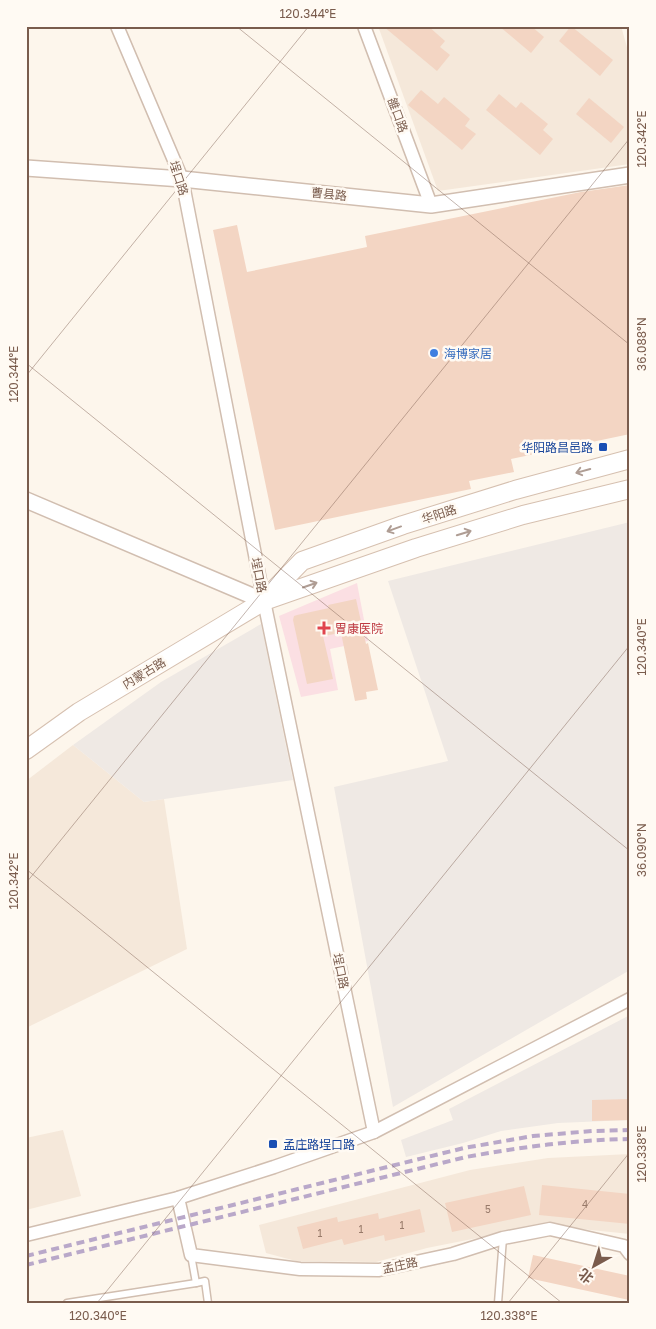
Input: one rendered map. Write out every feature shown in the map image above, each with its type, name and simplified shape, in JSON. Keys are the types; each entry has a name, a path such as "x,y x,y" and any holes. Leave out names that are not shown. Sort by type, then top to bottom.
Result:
{"main road":[{"name":"华阳路","path":"264,601 302,562 403,526 515,490 630,459"},
{"name":"华阳路","path":"264,601 416,548 522,515 630,489"},
{"name":"内蒙古路","path":"26,750 79,712 264,601"}],"street":[{"name":"埕口路","path":"117,26 182,179 264,601 374,1132"},
{"name":"雒口路","path":"364,26 431,205"},
{"name":"曹县路","path":"26,168 182,179 431,205 630,175"},
{"path":"26,500 264,601"},
{"path":"26,1235 178,1198 374,1132 630,999"},
{"path":"178,1198 191,1255"},
{"name":"孟庄路","path":"191,1255 300,1269 379,1270 453,1254 503,1238 550,1229 624,1246 630,1254"}],"lane":[{"path":"498,1303 503,1238"},
{"path":"191,1255 196,1283"},
{"path":"68,1303 205,1282 208,1303"}],"shaded area":[{"path":"378,26 621,26 630,58 630,164 438,191"},
{"path":"630,522 630,970 393,1107 334,787 448,761 388,581"},
{"name":"胃康医院","path":"357,583 368,641 330,649 338,690 301,697 279,616"},
{"path":"261,624 293,780 144,802 73,745 161,682"},
{"path":"73,745 144,802 164,799 187,949 26,1028 26,781"},
{"path":"630,1015 630,1120 558,1123 501,1131 463,1143 406,1157 401,1140 453,1120 449,1109"},
{"path":"63,1130 81,1196 26,1210 26,1138"},
{"path":"630,1154 630,1234 542,1225 427,1248 376,1262 296,1261 266,1253 259,1225 470,1170 548,1158"}],"building":[{"path":"383,26 428,26 445,41 440,47 450,55 437,71"},
{"path":"499,26 531,26 544,37 531,53"},
{"path":"571,26 613,60 600,76 559,41"},
{"path":"421,90 438,104 444,97 470,119 465,126 476,134 462,150 408,105"},
{"path":"499,94 516,108 521,102 548,124 543,130 553,139 540,155 486,110"},
{"path":"589,98 624,127 611,143 576,114"},
{"name":"海博家居","path":"630,185 630,434 511,459 514,472 469,481 471,489 275,530 213,230 237,225 247,272 367,247 365,236 581,192"},
{"path":"356,599 378,690 366,692 367,699 355,701 341,633 323,636 333,679 307,684 293,620 294,616 297,615 329,608 328,605"},
{"path":"630,1099 630,1120 592,1121 592,1100"},
{"path":"542,1185 630,1194 630,1224 539,1215"},
{"path":"524,1186 531,1215 452,1232 445,1203"},
{"path":"420,1209 425,1232 385,1241 384,1235 344,1245 342,1239 303,1249 297,1227 337,1217 338,1222 378,1213 379,1219"},
{"path":"533,1255 630,1276 629,1300 528,1278"}],"railway":[{"path":"26,1256 464,1148 533,1136 630,1130"},
{"path":"26,1265 466,1157 548,1145 630,1139"}],"place":[{"name":"海博家居","path":"434,353"},
{"name":"华阳路昌邑路","path":"603,447"},
{"name":"胃康医院","path":"324,628"},
{"name":"孟庄路埕口路","path":"273,1144"}]}
